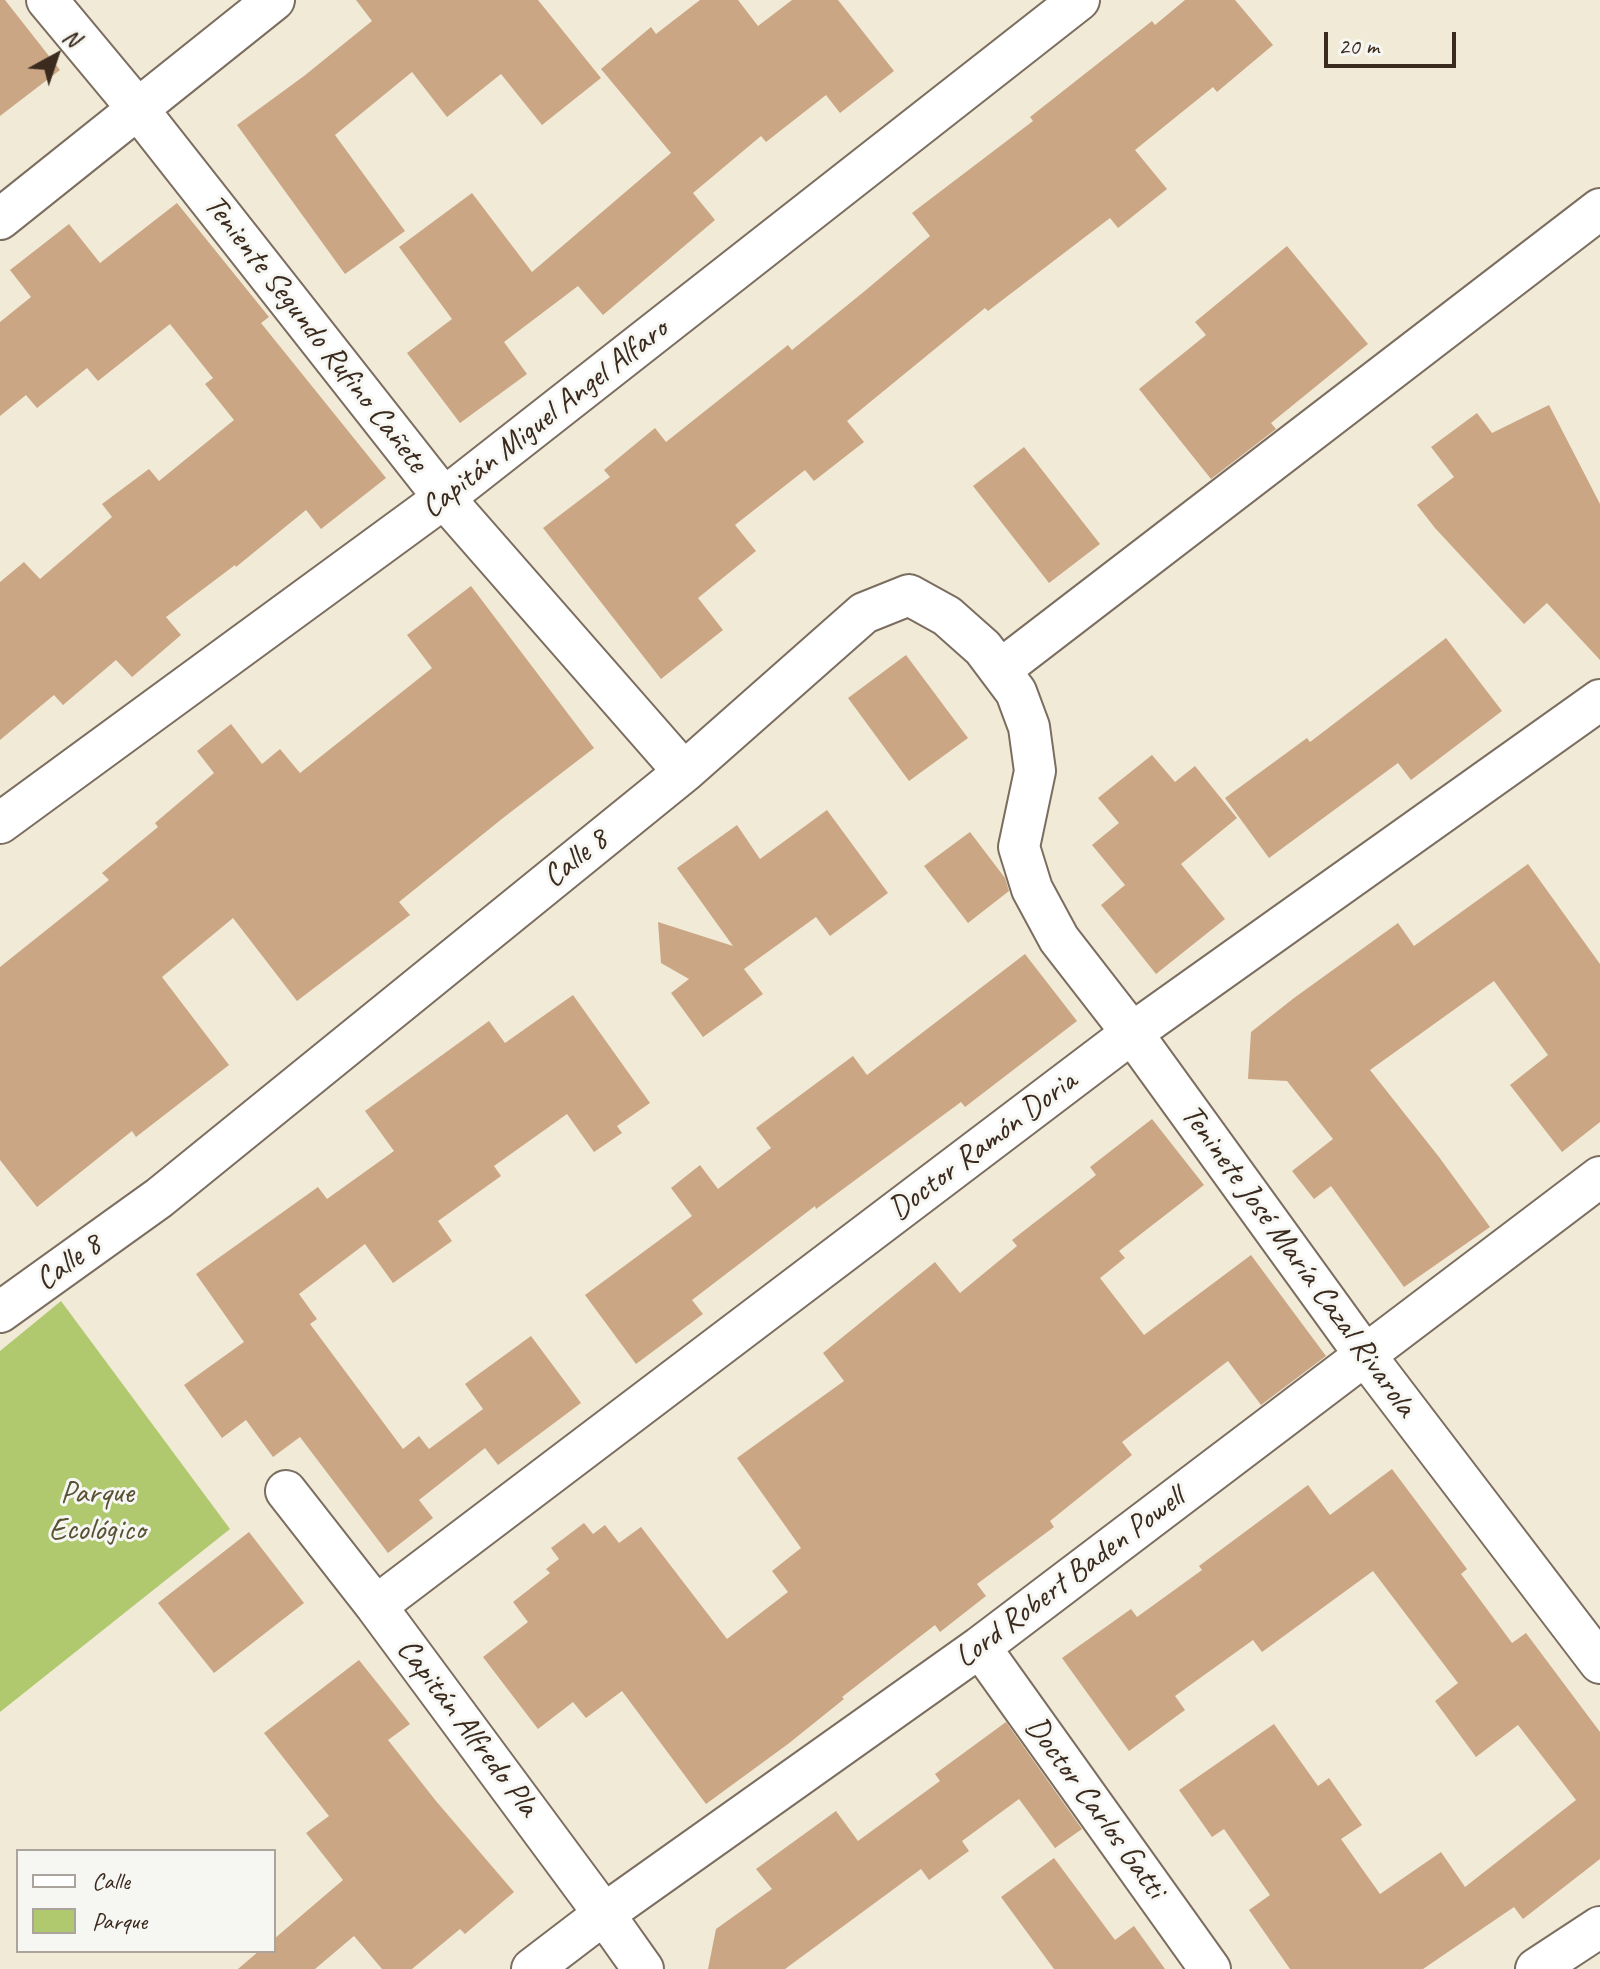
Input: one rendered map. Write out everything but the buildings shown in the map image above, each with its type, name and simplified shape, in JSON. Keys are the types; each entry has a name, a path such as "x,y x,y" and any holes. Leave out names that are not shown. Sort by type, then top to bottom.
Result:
{"street":[{"name":"Teniente Segundo Rufino Cañete","path":"47,0 137,108 444,498 684,772"},
{"path":"0,219 274,0"},
{"name":"Capitán Miguel Angel Alfaro","path":"0,823 444,498 1079,0"},
{"path":"1000,670 1600,209"},
{"name":"Calle 8","path":"0,1312 159,1198 684,772 864,613 909,595 947,616 983,648 1016,692 1029,727 1035,771 1019,847"},
{"name":"Doctor Ramón Doria","path":"376,1606 1132,1033 1600,700"},
{"name":"Teninete José María Cazal Rivarola","path":"1019,847 1032,889 1059,939 1132,1033 1365,1355 1600,1663"},
{"name":"Lord Robert Baden Powell","path":"532,1969 604,1914 980,1647 1600,1177"},
{"name":"Capitán Alfredo Pla","path":"286,1491 376,1606 643,1969"},
{"name":"Doctor Carlos Gatti","path":"980,1647 1210,1969"},
{"path":"1536,1969 1600,1927"}],"green space":[{"name":"Parque Ecológico","path":"61,1301 230,1529 0,1712 0,1351"}]}
